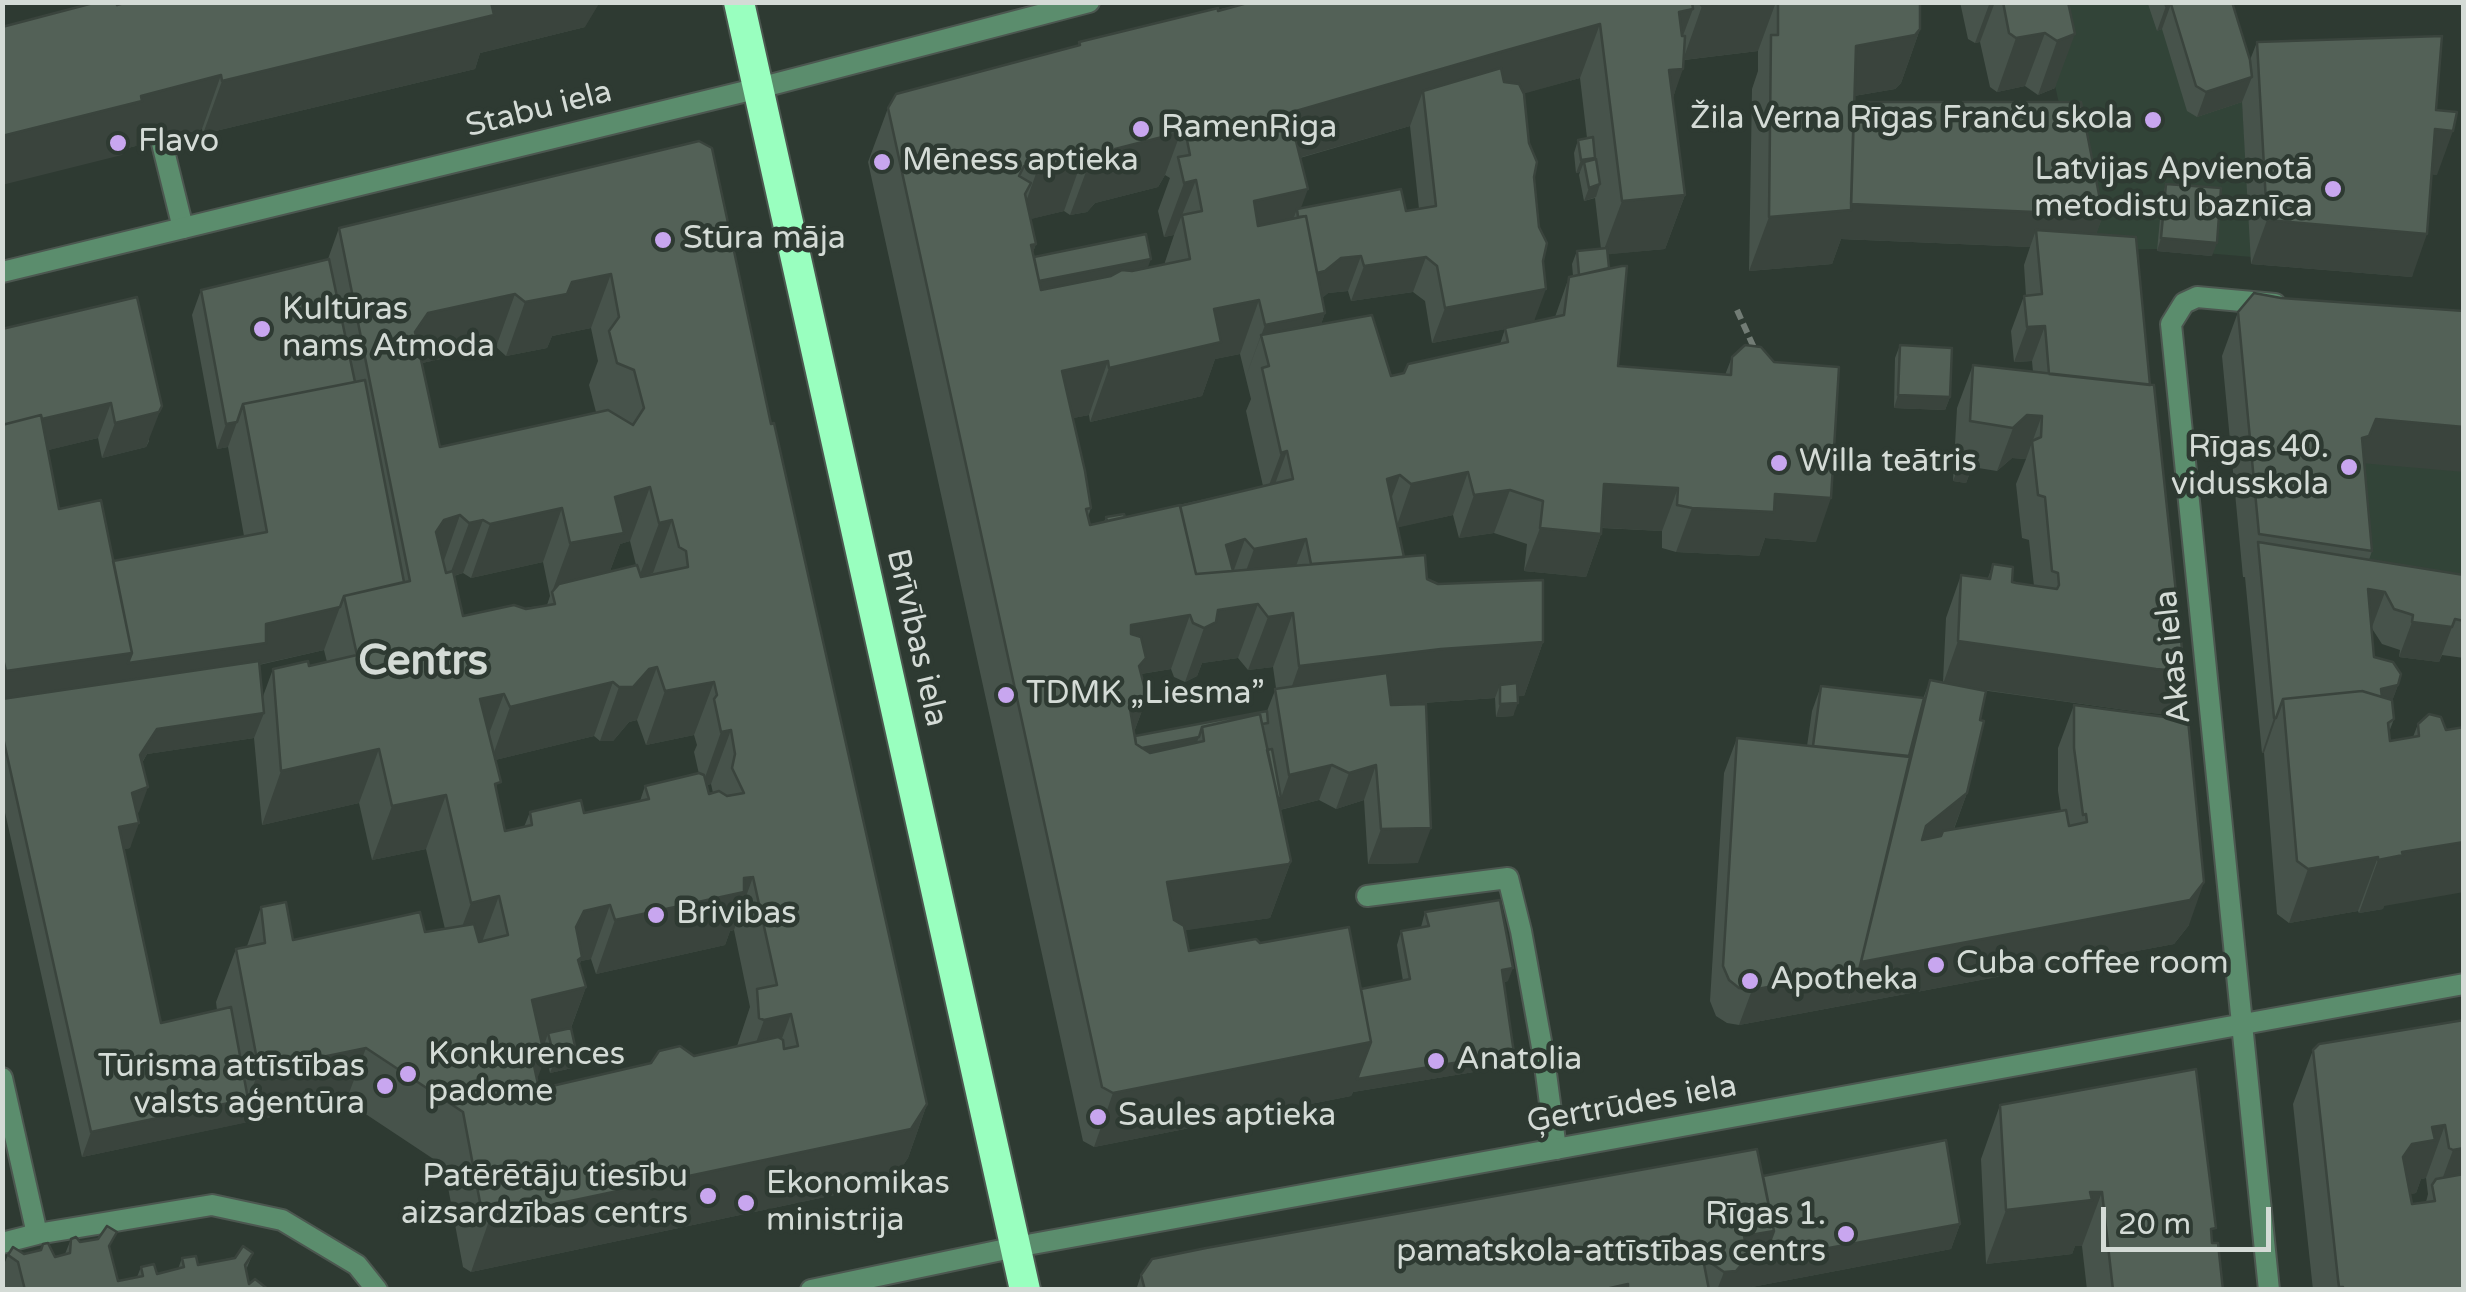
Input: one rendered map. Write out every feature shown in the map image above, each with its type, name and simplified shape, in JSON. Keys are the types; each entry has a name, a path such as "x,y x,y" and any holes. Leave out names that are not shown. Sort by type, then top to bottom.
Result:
{"highway":[{"name":"Brīvības iela","path":"739,2 1025,1290"}],"street":[{"name":"Stabu iela","path":"2,272 759,88 1089,2"},
{"path":"161,140 183,228"},
{"name":"Akas iela","path":"2270,1290 2171,324 2184,303 2197,297 2292,305"},
{"path":"1367,896 1508,878 1522,931 1556,1149"},
{"name":"Ģertrūdes iela","path":"811,1290 1016,1247 2464,984"},
{"path":"2,1078 37,1234"},
{"path":"2,1243 212,1205 282,1220 357,1265 377,1290"}],"path":[{"path":"1738,310 1764,366"}],"shaded area":[{"name":"Žila Verna Rīgas Franču skola","path":"2037,3 2215,3 2241,85 2252,257 2157,249 2091,250"},
{"path":"2463,357 2463,612 2243,577 2241,552"}],"building":[{"path":"97,2 491,2 494,15 222,81 221,75 141,96 142,101 2,136 2,27"},
{"path":"1251,2 1692,2 1693,9 1679,12 1685,36 1683,69 1669,70 1685,195 1622,201 1600,24 1507,50 1289,113 1308,189 1254,201 1258,226 1306,216 1325,313 1265,325 1259,300 1214,309 1221,342 1109,368 1108,361 1062,371 1085,471 1090,525 1180,505 1196,574 1425,555 1427,579 1438,584 1543,580 1543,642 1441,649 1299,666 1293,613 1268,617 1258,604 1218,610 1216,622 1204,628 1193,623 1190,615 1131,625 1131,634 1141,637 1146,658 1139,666 1147,697 1129,703 1136,744 1150,753 1204,741 1202,727 1260,714 1291,861 1167,882 1174,920 1184,926 1189,951 1349,927 1371,1042 1113,1093 1102,1087 888,108 896,94 1080,45 1079,42","holes":["1185,121 1191,125 1186,135 1190,155 1178,157 1184,183 1196,180 1202,211 1182,215 1190,259 1122,270 1111,276 1041,290 1025,194 1031,183 1019,176 1024,166 1036,173 1038,168 1083,157 1090,161 1107,158 1115,149 1178,133"]},
{"path":"1699,2 1731,2 1702,6"},
{"path":"1778,2 1920,2 1920,29 1915,35 1856,46 1851,210 1769,217 1771,35 1778,35"},
{"path":"2003,2 2068,2 2075,34 2057,41 2045,33 2016,38 2009,33"},
{"path":"2165,2 2232,2 2252,77 2206,92 2196,86 2171,4 2166,6"},
{"name":"Latvijas Apvienotā metodistu baznīca","path":"2442,36 2436,110 2457,112 2453,131 2435,129 2427,234 2267,220 2257,42"},
{"path":"1501,68 1504,82 1519,84 1524,94 1529,143 1537,162 1534,177 1539,227 1547,243 1543,261 1546,289 1445,308 1437,266 1426,257 1364,266 1361,256 1341,258 1317,273 1306,216 1298,217 1297,209 1401,189 1406,211 1436,206 1423,91"},
{"path":"1854,102 2081,102 2103,215 1851,204"},
{"path":"1593,137 1595,158 1581,160 1578,140"},
{"path":"699,141 712,148 927,1104 911,1129 490,1218 482,1213 463,1112 366,1048 259,1070 236,949 265,943 261,907 286,902 293,940 420,912 425,932 474,924 479,942 508,935 499,896 471,903 446,795 392,806 379,749 281,771 273,669 357,655 344,596 410,581 339,228","holes":["611,274 619,317 609,331 617,363 634,370 644,408 633,425 608,410 440,447 415,332 428,313 515,294 525,302 567,294 572,282","650,487 659,523 672,520 679,547 686,551 688,567 641,577 637,565 559,584 552,592 555,604 526,609 514,605 463,616 453,571 446,573 436,532 444,520 460,515 469,523 483,520 490,524 562,508 570,543 624,533 615,497","657,667 665,691 714,682 721,732 731,730 735,754 732,768 744,793 709,794 704,775 699,773 645,786 649,799 584,813 581,800 530,812 532,825 505,831 495,784 501,782 480,699 504,694 510,707 613,682 619,687 633,687 649,669","753,877 777,985 757,989 759,1018 791,1014 798,1046 784,1049 783,1040 778,1037 694,1056 680,1046 659,1051 651,1063 539,1089 533,1061 545,1058 532,1000 586,987 578,960 582,957 576,927 584,911 610,905 615,920 744,892 744,878"]},
{"path":"1596,159 1600,184 1589,188 1584,162"},
{"path":"2166,184 2221,188 2217,243 2161,238"},
{"path":"2036,230 2136,237 2150,385 2049,374 2045,326 2027,327 2024,296 2042,294"},
{"path":"1146,234 1151,259 1039,281 1034,257"},
{"path":"1607,248 1609,268 1579,275 1577,251"},
{"path":"329,259 355,382 243,404 237,422 226,424 201,290"},
{"path":"1627,266 1618,366 1731,375 1732,357 1745,345 1761,347 1774,362 1839,367 1831,498 1775,494 1774,512 1692,508 1677,505 1678,488 1604,484 1601,534 1540,528 1543,501 1510,490 1474,495 1468,472 1411,484 1400,475 1387,479 1404,557 1311,564 1306,539 1254,549 1245,539 1226,545 1233,571 1196,574 1180,506 1293,479 1287,451 1281,453 1262,368 1269,366 1261,335 1372,315 1391,376 1404,373 1408,364 1508,342 1505,328 1564,315 1569,277"},
{"path":"2254,293 2464,311 2464,427 2376,419 2369,436 2362,438 2372,551 2259,534 2238,312"},
{"path":"137,297 162,406 159,412 115,423 111,403 2,425 2,329"},
{"path":"1900,345 1952,348 1950,397 1898,395"},
{"path":"1973,365 2154,385 2184,668 2156,669 1958,641 1961,575 1990,579 1993,564 2013,567 2012,582 2057,589 2059,585 2058,573 2052,571 2045,497 2038,495 2032,441 2041,437 2042,416 2027,415 2013,428 1970,421"},
{"path":"365,380 404,582 344,596 340,607 266,624 266,643 128,663 132,653 113,561 267,532 243,404"},
{"path":"41,415 59,509 101,500 132,653 6,671 2,655 2,425"},
{"path":"1959,451 1974,454 1971,470 1958,468"},
{"path":"1106,517 1125,517 1107,521"},
{"path":"2258,542 2464,575 2464,621 2455,619 2452,627 2412,622 2413,615 2394,609 2385,592 2368,589 2374,657 2393,662 2401,674 2398,685 2381,689 2382,697 2362,691 2283,699 2274,718"},
{"path":"259,661 264,713 157,729 140,755 148,787 132,793 139,823 119,827 161,1023 231,1007 248,1099 91,1132 2,733 2,699"},
{"path":"1387,673 1391,705 1426,704 1431,828 1381,829 1376,765 1349,773 1332,765 1289,775 1275,689"},
{"path":"1930,680 1986,691 1980,720 1984,721 1967,793 1926,826 1922,840 1941,836 1943,831 2066,810 2069,826 2087,822 2074,748 2074,705 2188,720 2204,882 2190,900 1861,962"},
{"path":"1517,683 1518,703 1500,704 1500,685"},
{"path":"1821,686 1924,698 1909,756 1813,746"},
{"path":"2362,691 2392,700 2390,741 2419,736 2418,724 2429,714 2441,717 2446,730 2464,727 2464,842 2378,860 2308,869 2297,861 2283,699"},
{"path":"1267,711 1268,723 1262,724 1260,714 1202,727 1199,737 1142,748 1136,744 1135,736"},
{"path":"1737,738 1910,757 1859,970 1752,990 1739,988 1729,980 1723,966"},
{"path":"1272,749 1281,798 1267,750"},
{"path":"1500,900 1513,968 1502,970 1514,1053 1357,1079 1371,1042 1361,989 1410,979 1401,931 1429,926 1425,912"},
{"path":"2464,1020 2464,1148 2449,1148 2445,1125 2432,1127 2435,1140 2412,1144 2403,1157 2412,1204 2435,1201 2432,1185 2436,1179 2464,1174 2464,1290 2340,1290 2343,1287 2339,1287 2313,1050 2319,1044"},
{"path":"571,1028 577,1055 555,1060 548,1033"},
{"path":"2196,1069 2216,1228 2211,1229 2212,1243 2218,1243 2223,1290 2113,1290 2102,1192 2090,1192 2092,1200 2006,1210 2000,1105"},
{"name":"Rīgas 1. pamatskola-attīstības centrs","path":"1946,1140 1960,1224 1763,1260 1774,1231 1763,1176"},
{"path":"1757,1149 1774,1231 1744,1236 1748,1257 1736,1271 1724,1272 1711,1263 1704,1264 1709,1290 1628,1290 1628,1284 1601,1290 1145,1290 1141,1275 1152,1259"},
{"path":"107,1226 117,1232 109,1246 118,1281 143,1276 141,1267 154,1264 157,1274 184,1267 182,1258 196,1256 198,1265 235,1258 243,1246 253,1253 245,1265 249,1284 255,1279 269,1290 25,1290 18,1262 8,1255 13,1247 24,1254 41,1250 48,1243 55,1257 70,1253 71,1239 98,1239"}],"place":[{"name":"Žila Verna Rīgas Franču skola","path":"2153,120"},
{"name":"RamenRiga","path":"1141,129"},
{"name":"Flavo","path":"118,143"},
{"name":"Mēness aptieka","path":"882,162"},
{"name":"Latvijas Apvienotā metodistu baznīca","path":"2333,189"},
{"name":"Stūra māja","path":"663,240"},
{"name":"Kultūras nams Atmoda","path":"262,329"},
{"name":"Willa teātris","path":"1779,463"},
{"name":"Rīgas 40. vidusskola","path":"2349,467"},
{"name":"TDMK „Liesma”","path":"1006,695"},
{"name":"Brivibas","path":"656,915"},
{"name":"Cuba coffee room","path":"1936,965"},
{"name":"Apotheka","path":"1750,981"},
{"name":"Anatolia","path":"1436,1061"},
{"name":"Konkurences padome","path":"408,1074"},
{"name":"Tūrisma attīstības valsts aģentūra","path":"385,1086"},
{"name":"Saules aptieka","path":"1098,1117"},
{"name":"Patērētāju tiesību aizsardzības centrs","path":"708,1196"},
{"name":"Ekonomikas ministrija","path":"746,1203"},
{"name":"Rīgas 1. pamatskola-attīstības centrs","path":"1846,1234"}],"district":[{"name":"Centrs","path":"423,663"}]}
